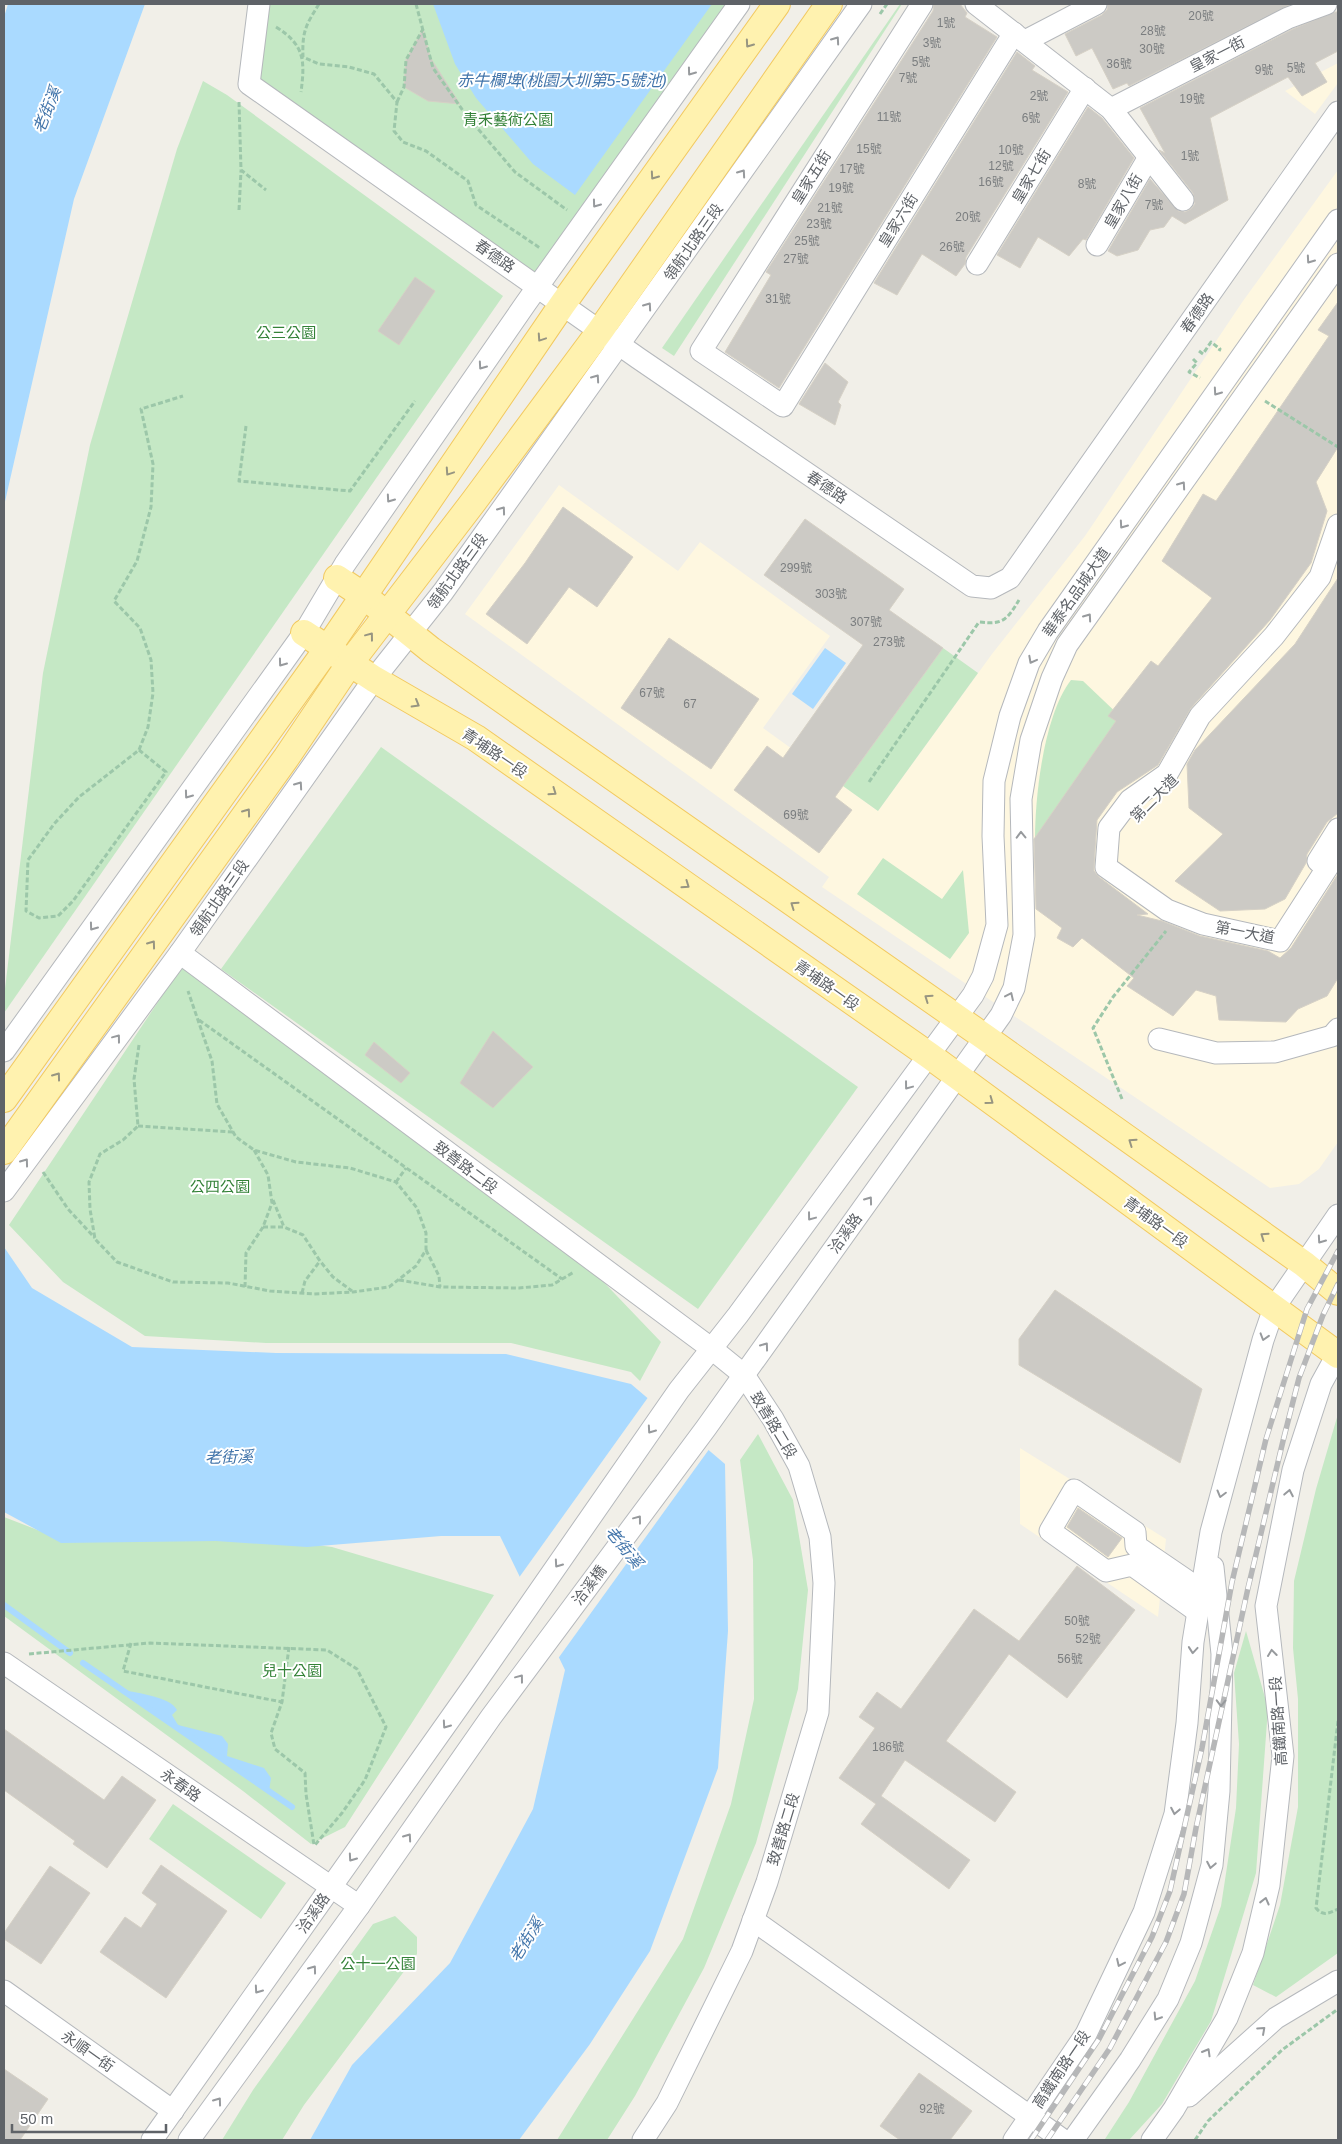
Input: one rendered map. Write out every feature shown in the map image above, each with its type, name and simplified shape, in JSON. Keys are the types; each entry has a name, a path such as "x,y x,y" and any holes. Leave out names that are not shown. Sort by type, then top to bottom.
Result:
{"main road":[{"path":"6,1097 328,648 562,305 777,4"},
{"name":"領航北路三段","path":"37,1124 350,663 474,501 610,338 829,4"},
{"path":"337,578 364,596 410,634 986,1038 1304,1264 1338,1292"},
{"name":"青埔路一段","path":"304,633 374,679 476,738 930,1056 1338,1354"},
{"path":"4,1151 37,1124"}],"street":[{"name":"春德路","path":"259,4 249,84 562,305 972,586 991,588 1010,578 1338,112"},
{"path":"4,1051 304,633 337,578 537,286 739,4"},
{"name":"領航北路三段","path":"37,1124 180,953 374,679 443,592 610,338 861,4"},
{"name":"皇家五街","path":"783,406 701,351 922,4"},
{"path":"976,4 1111,109 1183,200"},
{"path":"1019,37 1096,4"},
{"name":"皇家一街","path":"1111,109 1288,18 1326,4"},
{"name":"皇家六街","path":"783,406 1019,37"},
{"name":"皇家七街","path":"977,264 1085,88"},
{"name":"皇家八街","path":"1097,245 1148,157"},
{"name":"華泰名品城大道","path":"957,1018 983,976 997,925 993,836 994,781 1010,716 1029,664 1048,631 1338,220"},
{"name":"華泰名品城大道","path":"986,1038 1001,1015 1014,988 1024,935 1021,799 1031,740 1052,678 1067,646 1338,264"},
{"name":"第二大道","path":"1173,912 1106,867 1109,828 1130,800 1167,774 1200,716 1274,636 1320,577 1338,525"},
{"name":"第二大道","path":"1338,558 1330,579 1286,639 1211,720 1176,779 1138,810 1122,832 1119,862 1175,901 1209,912 1278,925 1338,829"},
{"name":"第一大道","path":"1173,912 1204,924 1280,941 1338,850"},
{"name":"致善路二段","path":"180,953 712,1349 744,1375 773,1419 798,1466 820,1538 824,1583 818,1712 767,1882 742,1951 667,2103 643,2140"},
{"path":"712,1349 957,1018"},
{"path":"1159,1039 1216,1053 1275,1052 1332,1036 1338,1029"},
{"name":"洽溪路","path":"706,1428 986,1038"},
{"path":"4,1191 37,1124"},
{"name":"高鐵南路一段","path":"1014,2140 1086,2034 1144,1912 1175,1814 1187,1723 1193,1642 1211,1532 1263,1340 1274,1308 1338,1215"},
{"name":"洽溪路","path":"152,2140 474,1685 679,1390 712,1349"},
{"name":"高鐵南路一段","path":"1152,2140 1174,2110 1227,2018 1252,1953 1269,1885 1283,1756 1266,1606 1293,1470 1321,1384 1338,1354"},
{"name":"洽溪橋","path":"359,1906 491,1717 706,1428"},
{"path":"1198,1612 1132,1565 1106,1572 1050,1531 1074,1490 1135,1532 1136,1546 1202,1591"},
{"name":"高鐵南路一段","path":"1073,2140 1130,2060 1168,1998 1190,1942 1212,1865 1219,1791 1222,1654 1211,1532"},
{"name":"永春路","path":"4,1663 359,1906"},
{"path":"189,2140 359,1906"},
{"path":"753,1920 1063,2140"},
{"name":"高鐵南路一段","path":"1174,2110 1276,2018 1338,1981"},
{"name":"永順一街","path":"4,1991 173,2111"}],"path":[{"path":"301,92 304,68 303,40 306,25 319,4"},
{"path":"416,4 433,68 469,119 515,172 569,212"},
{"path":"276,26 291,36 303,57 319,64 349,67 374,74 398,102"},
{"path":"423,29 406,60 404,87 398,102 394,131 403,142 426,151 468,181 476,205 545,251"},
{"path":"239,210 241,170 239,98 247,104"},
{"path":"241,170 266,190"},
{"path":"1199,351 1203,354 1211,342 1220,349 1216,355"},
{"path":"1193,359 1197,362 1189,372 1200,379 1203,374"},
{"path":"139,750 166,772 73,901 58,916 39,918 26,911 28,860 54,824 79,797 139,750 148,727 153,693 151,660 140,628 114,601 137,561 151,507 153,464 141,409 183,396"},
{"path":"1257,396 1338,447"},
{"path":"246,426 239,482 350,491 414,401"},
{"path":"869,782 980,622 995,624 1009,616 1019,600"},
{"path":"1122,1099 1093,1028 1173,912"},
{"path":"188,991 212,1061 217,1104 236,1137 254,1150 296,1162 350,1168 396,1182 417,1208 426,1233 426,1250 439,1276 440,1287"},
{"path":"199,1020 562,1279"},
{"path":"138,1126 134,1079 138,1047 141,1039"},
{"path":"95,1239 90,1209 89,1182 100,1154 123,1140 138,1126 233,1132"},
{"path":"245,1287 246,1253 263,1227 272,1203 268,1175 254,1150"},
{"path":"40,1167 68,1209 117,1262 173,1282 228,1283 270,1291 302,1293 353,1292 389,1287 416,1266 426,1250"},
{"path":"396,1182 406,1168"},
{"path":"271,1195 284,1227"},
{"path":"263,1227 284,1227 303,1235 333,1277 353,1292"},
{"path":"302,1293 305,1281 320,1261"},
{"path":"398,1280 440,1287 519,1288 552,1285 574,1272"},
{"path":"131,1644 123,1671 282,1702"},
{"path":"23,1655 131,1644 289,1647 327,1650 357,1669 386,1727 365,1780 342,1813 314,1846 306,1794 305,1773 275,1749 272,1733 282,1702 289,1647"},
{"path":"1338,1721 1316,1908 1325,1914 1338,1909"},
{"path":"1195,2140 1208,2121 1282,2050 1338,2009"}],"shaded area":[{"path":"1338,63 1338,83 1315,114 1285,91"},
{"path":"1338,170 1338,1142 1319,1169 1299,1184 1270,1188 822,887 829,877 465,614 559,485 678,571 700,542 830,636 763,728 878,811 992,654 1085,536 1243,301"},
{"path":"1020,1448 1166,1539 1158,1617 1020,1524"}],"green space":[{"name":"青禾藝術公園","path":"263,4 731,4 533,279 254,83"},
{"path":"900,4 902,4 674,356 662,348"},
{"name":"公三公園","path":"203,81 227,95 503,296 4,1013 4,997 43,673 90,445 177,149"},
{"path":"943,648 978,673 878,811 843,786"},
{"path":"1071,680 1083,681 1123,719 1035,839 1039,779 1043,756 1054,713"},
{"path":"381,747 858,1087 698,1309 221,969"},
{"path":"883,858 942,899 963,870 969,933 950,959 857,894"},
{"name":"公四公園","path":"182,966 594,1272 661,1342 640,1381 631,1372 511,1343 266,1343 145,1336 63,1282 9,1225"},
{"path":"1338,1414 1338,1953 1276,1997 1253,1985 1280,1905 1298,1807 1298,1699 1293,1648 1294,1581 1316,1489"},
{"path":"758,1434 793,1500 808,1590 798,1689 756,1843 704,1968 635,2096 607,2140 557,2140 683,1939 731,1804 754,1699 753,1560 740,1460"},
{"name":"兒十公園","path":"4,1517 61,1539 262,1538 332,1547 494,1595 345,1827 311,1844 243,1791 4,1616"},
{"path":"1246,1631 1268,1708 1256,1873 1211,2021 1162,2104 1129,2140 1106,2140 1129,2102 1195,1981 1221,1906 1236,1808 1239,1744 1234,1673"},
{"path":"173,1804 286,1883 261,1919 149,1839"},
{"name":"公十一公園","path":"395,1916 417,1937 417,1954 304,2105 282,2140 222,2140 253,2090 373,1924"}],"water":[{"name":"老街溪","path":"8,4 145,4 74,199 4,506 4,17"},
{"name":"赤牛欄埤(桃園大圳第5-5號池)","path":"433,4 712,4 575,195 533,164 476,98 455,64"},
{"path":"825,648 846,663 813,709 792,694"},
{"name":"老街溪","path":"4,1247 32,1288 132,1347 276,1353 506,1354 631,1384 725,1464 728,1631 718,1768 650,1951 590,2044 519,2140 310,2140 352,2065 450,1963 533,1809 565,1670 500,1536 441,1536 307,1547 216,1541 61,1543 4,1512"},
{"path":"123,1690 153,1696 168,1702 177,1710 172,1715 178,1725 222,1736 228,1744 227,1756 264,1768 271,1778 269,1791"}],"pier":[{"path":"649,1396 710,1448 557,1660 518,1579"}],"building":[{"path":"934,4 960,4 967,13 965,17 997,37 779,388 725,352 771,275 766,272 933,11"},
{"path":"1108,4 1291,4 1129,86 1127,83 1113,89 1092,48 1076,56 1065,34 1102,15 1107,10"},
{"path":"1338,12 1338,51 1315,63 1327,82 1302,96 1288,77 1210,118 1228,200 1185,224 1172,216 1164,227 1150,230 1138,250 1117,256 1108,251 1150,179 1178,211 1185,212 1195,204 1193,193 1159,150 1165,153 1140,108 1293,29"},
{"path":"423,29 430,57 460,104 428,101 404,87 406,60"},
{"path":"1017,52 1035,66 1032,70 1068,92 966,257 965,264 956,276 922,254 897,295 874,283"},
{"path":"1088,107 1102,118 1134,158 1086,240 1083,239 1069,256 1038,237 1020,268 997,255"},
{"path":"415,277 435,291 399,345 378,331"},
{"path":"1338,302 1338,447 1316,482 1327,511 1311,563 1270,620 1191,708 1158,765 1117,792 1097,820 1094,871 1099,877 1148,914 1137,915 1162,921 1200,936 1268,951 1280,958 1291,948 1338,874 1338,978 1327,996 1298,1009 1286,1022 1219,1020 1216,996 1196,990 1173,1016 1127,986 1134,978 1082,938 1073,947 1057,938 1062,928 1036,909 1034,839 1116,721 1108,716 1151,661 1158,666 1212,598 1162,561 1203,494 1216,501 1329,336 1318,330"},
{"path":"825,363 848,382 838,402 841,405 835,425 799,404"},
{"path":"563,507 633,557 597,607 569,587 527,644 486,614 525,563"},
{"path":"805,519 904,589 889,610 943,648 835,797 852,810 819,853 734,790 767,746 783,758 863,645 764,575"},
{"path":"1338,578 1338,813 1327,822 1307,854 1306,863 1285,899 1265,909 1220,911 1175,881 1223,834 1189,808 1187,764 1195,750 1295,644"},
{"path":"669,638 759,699 711,769 621,708"},
{"path":"493,1031 533,1067 493,1108 460,1083"},
{"path":"374,1042 410,1073 401,1083 365,1055"},
{"path":"1055,1290 1202,1389 1180,1463 1019,1365 1019,1339"},
{"path":"1078,1508 1122,1538 1108,1557 1067,1527"},
{"path":"1077,1566 1135,1610 1067,1698 1009,1654 946,1741 1016,1792 995,1822 905,1760 881,1796 970,1860 949,1889 861,1824 876,1804 839,1778 875,1728 859,1717 877,1692 901,1709 974,1609 1019,1641"},
{"path":"4,1729 104,1800 122,1776 156,1800 107,1868 73,1844 75,1841 4,1790"},
{"path":"161,1865 227,1911 166,1998 100,1952 125,1917 141,1928 157,1904 142,1893"},
{"path":"50,1866 90,1893 41,1964 4,1939 4,1933"},
{"path":"4,2069 48,2099 20,2140 4,2140"},
{"path":"919,2073 972,2111 950,2140 900,2140 880,2126"}],"waterway":[{"path":"4,1605 70,1653"},
{"path":"83,1663 292,1807"}],"railway":[{"path":"1031,2140 1099,2039 1152,1937 1170,1891 1202,1748 1232,1582 1266,1439 1307,1309 1338,1251"},
{"path":"1047,2140 1110,2048 1166,1942 1184,1894 1196,1828 1248,1588 1283,1441 1299,1378 1323,1315 1338,1284"}]}
